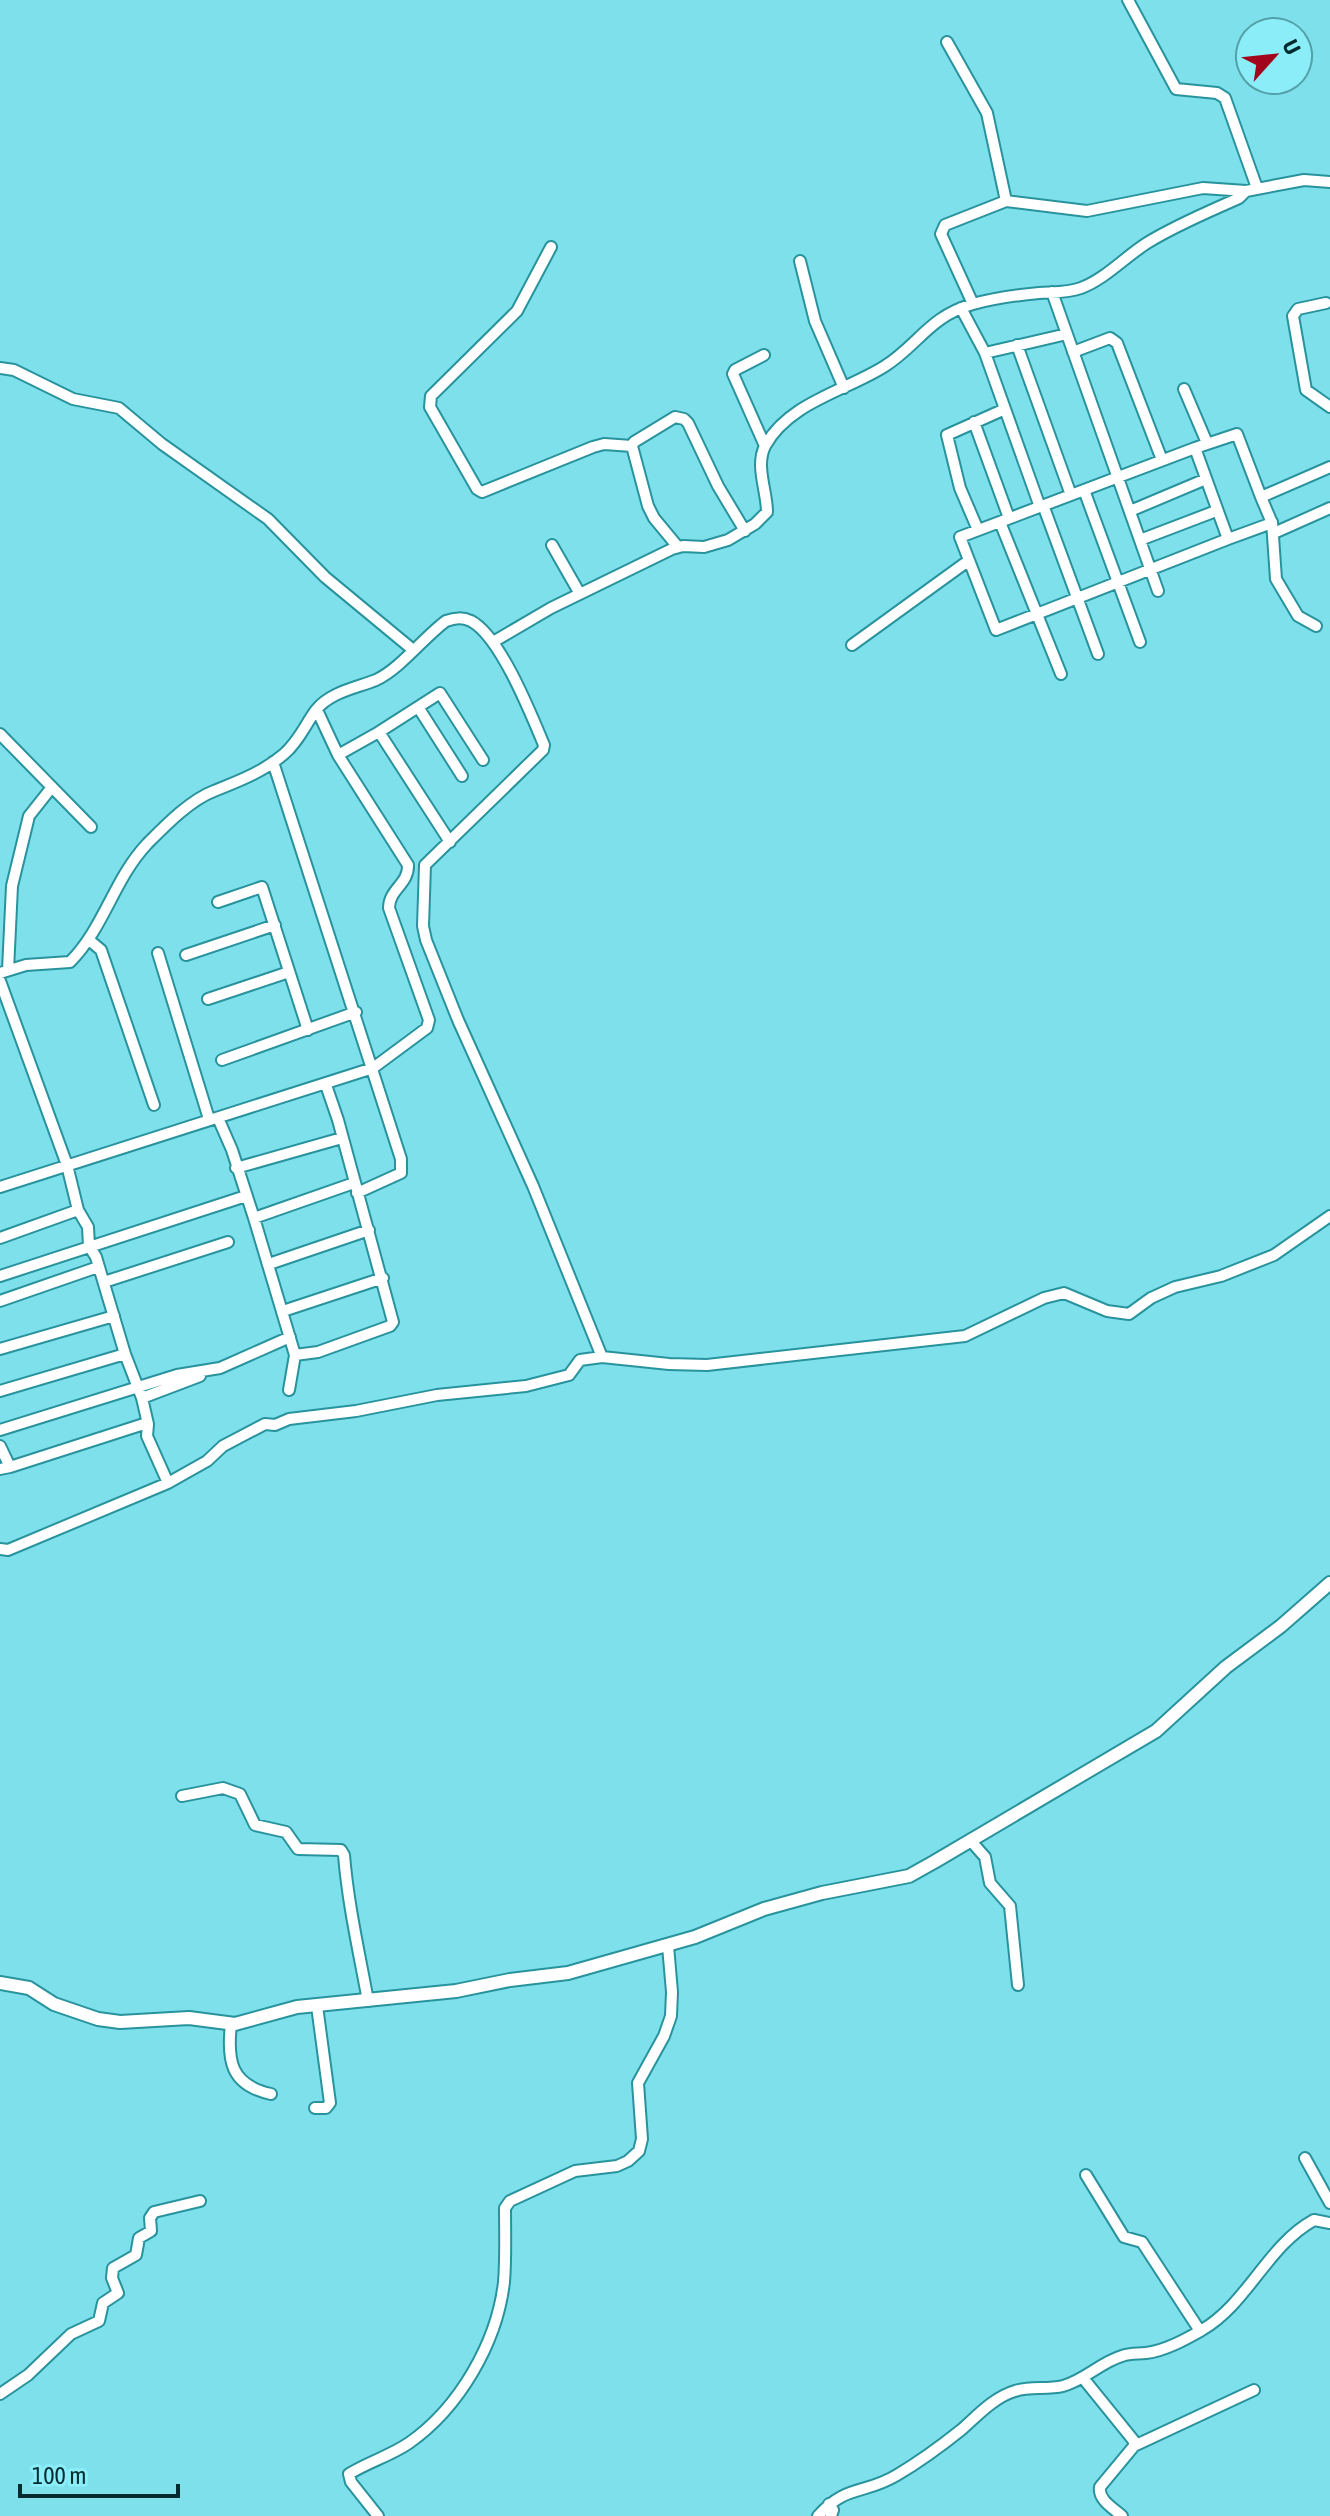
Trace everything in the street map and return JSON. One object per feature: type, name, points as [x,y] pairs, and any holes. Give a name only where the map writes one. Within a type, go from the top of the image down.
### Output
[{"type":"street","points":[[1128,0],[1176,89],[1217,93],[1225,98],[1251,190]]},
{"type":"street","points":[[947,42],[987,113],[1006,201]]},
{"type":"street","points":[[973,304],[941,229],[1006,201],[1087,211],[1203,188],[1251,190],[1304,180],[1330,182]]},
{"type":"street","points":[[493,642],[551,608],[678,547],[717,544],[745,531],[767,512],[761,467],[765,446],[797,412],[888,364],[947,314],[973,304],[1013,295],[1078,289],[1092,283],[1161,234],[1251,190]]},
{"type":"street","points":[[551,247],[517,311],[431,396],[430,407],[477,489],[482,492],[593,447],[604,444],[632,446]]},
{"type":"street","points":[[800,261],[815,321],[844,388]]},
{"type":"street","points":[[1052,292],[1158,591]]},
{"type":"street","points":[[1326,303],[1298,309],[1293,316],[1306,390],[1330,407]]},
{"type":"street","points":[[961,308],[985,353],[1098,654]]},
{"type":"street","points":[[985,353],[1067,334]]},
{"type":"street","points":[[1073,352],[1110,338],[1117,343],[1162,460]]},
{"type":"street","points":[[1017,345],[1071,495]]},
{"type":"street","points":[[764,355],[733,374],[765,446]]},
{"type":"street","points":[[0,368],[14,370],[73,399],[119,408],[162,444],[268,519],[354,603],[412,649]]},
{"type":"street","points":[[1184,389],[1207,443]]},
{"type":"street","points":[[978,530],[960,488],[947,437],[949,432],[1005,409]]},
{"type":"street","points":[[678,547],[648,506],[632,446],[675,417],[684,419],[745,531]]},
{"type":"street","points":[[974,422],[1037,614],[1061,674]]},
{"type":"street","points":[[1316,626],[1298,616],[1276,579],[1273,527],[1237,434],[960,537],[996,630],[1228,539],[1273,527],[1330,508]]},
{"type":"street","points":[[1195,448],[1228,539]]},
{"type":"street","points":[[1261,497],[1330,467]]},
{"type":"street","points":[[1130,511],[1206,479]]},
{"type":"street","points":[[1084,490],[1140,642]]},
{"type":"street","points":[[1140,540],[1216,511]]},
{"type":"street","points":[[552,545],[580,594]]},
{"type":"street","points":[[852,645],[968,561]]},
{"type":"street","points":[[52,787],[30,814],[19,855],[11,888],[13,903],[4,971],[26,965],[70,962],[89,940],[125,874],[145,846],[200,799],[253,775],[273,762],[299,739],[317,710],[339,693],[379,679],[438,627],[455,618],[468,619],[478,626],[493,642],[531,713],[544,745],[543,750],[425,865],[423,926],[458,1020],[533,1186],[602,1357]]},
{"type":"street","points":[[338,755],[440,693],[483,760]]},
{"type":"street","points":[[418,707],[462,776]]},
{"type":"street","points":[[0,1187],[373,1068],[427,1028],[429,1020],[389,908],[390,896],[407,877],[408,865],[338,755],[317,710]]},
{"type":"street","points":[[379,732],[450,842]]},
{"type":"street","points":[[0,734],[91,827]]},
{"type":"street","points":[[254,1218],[356,1188],[399,1174],[402,1170],[356,1012],[273,762]]},
{"type":"street","points":[[218,902],[262,887],[308,1030]]},
{"type":"street","points":[[186,955],[275,925]]},
{"type":"street","points":[[89,940],[101,950],[154,1105]]},
{"type":"street","points":[[158,953],[213,1118],[236,1168],[269,1264],[295,1355],[289,1390]]},
{"type":"street","points":[[208,999],[289,972]]},
{"type":"street","points":[[0,981],[67,1165],[78,1210],[88,1227],[89,1246],[96,1257],[125,1354],[142,1398],[147,1436],[168,1483]]},
{"type":"street","points":[[222,1060],[356,1012]]},
{"type":"street","points":[[295,1355],[318,1352],[390,1326],[393,1322],[326,1085]]},
{"type":"street","points":[[236,1168],[342,1138]]},
{"type":"street","points":[[0,1276],[246,1196]]},
{"type":"street","points":[[0,1238],[78,1210]]},
{"type":"street","points":[[0,1549],[8,1550],[168,1483],[207,1461],[223,1446],[265,1424],[275,1425],[289,1419],[356,1411],[437,1395],[526,1386],[569,1375],[580,1360],[602,1357],[707,1365],[965,1336],[1044,1298],[1064,1293],[1107,1311],[1129,1314],[1151,1298],[1175,1287],[1221,1276],[1274,1255],[1330,1216]]},
{"type":"street","points":[[269,1264],[369,1230]]},
{"type":"street","points":[[104,1282],[228,1242]]},
{"type":"street","points":[[0,1301],[98,1267]]},
{"type":"street","points":[[283,1311],[383,1278]]},
{"type":"street","points":[[0,1349],[114,1316]]},
{"type":"street","points":[[142,1398],[290,1337]]},
{"type":"street","points":[[0,1391],[125,1354]]},
{"type":"street","points":[[0,1430],[137,1386],[220,1368]]},
{"type":"street","points":[[0,1446],[5,1468],[147,1423]]},
{"type":"street","points":[[0,1983],[29,1988],[54,2004],[98,2019],[120,2022],[189,2018],[231,2024],[277,2011],[456,1991],[568,1973],[668,1946],[764,1909],[822,1893],[909,1876],[1156,1731],[1226,1667],[1281,1626],[1330,1583]]},
{"type":"street","points":[[182,1796],[223,1788],[238,1793],[255,1825],[286,1832],[298,1849],[339,1849],[343,1852],[348,1905],[368,2001]]},
{"type":"street","points":[[970,1840],[985,1857],[990,1883],[1011,1909],[1018,1985]]},
{"type":"street","points":[[378,2516],[351,2482],[349,2474],[388,2457],[412,2441],[461,2389],[476,2367],[492,2328],[504,2285],[505,2208],[510,2201],[575,2171],[617,2166],[639,2151],[642,2139],[638,2083],[664,2036],[671,2016],[668,1946]]},
{"type":"street","points":[[315,2108],[326,2108],[330,2103],[317,2006]]},
{"type":"street","points":[[231,2024],[229,2045],[235,2073],[252,2087],[271,2094]]},
{"type":"street","points":[[1305,2158],[1330,2203]]},
{"type":"street","points":[[1086,2175],[1124,2237],[1142,2242],[1200,2331]]},
{"type":"street","points":[[0,2394],[28,2375],[71,2334],[99,2321],[103,2303],[118,2293],[112,2278],[113,2268],[136,2255],[139,2238],[151,2231],[149,2221],[154,2212],[200,2201]]},
{"type":"street","points":[[818,2516],[847,2492],[868,2488],[895,2476],[947,2441],[1000,2397],[1016,2391],[1058,2387],[1083,2378],[1125,2354],[1161,2350],[1200,2331],[1220,2318],[1271,2256],[1304,2226],[1314,2220],[1329,2220]]},
{"type":"street","points":[[1083,2378],[1126,2429],[1134,2446]]},
{"type":"street","points":[[1122,2516],[1102,2498],[1100,2487],[1134,2446],[1254,2390]]},
{"type":"street","points":[[829,2504],[833,2510],[831,2516]]}]
